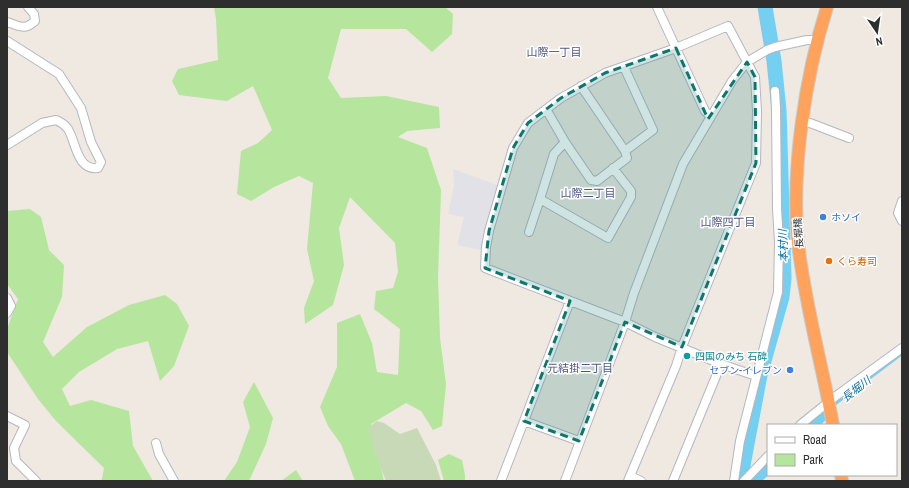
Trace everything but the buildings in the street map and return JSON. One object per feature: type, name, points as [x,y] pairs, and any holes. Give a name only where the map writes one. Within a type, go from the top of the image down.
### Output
[{"type":"highway","name":"長堀橋","points":[[827,7],[817,40],[802,122],[796,213],[786,245],[803,280],[833,424]]},
{"type":"street","points":[[7,22],[28,27],[35,21],[34,14],[28,7]]},
{"type":"street","points":[[657,7],[705,111],[710,116]]},
{"type":"street","points":[[641,481],[629,478],[682,347],[756,163],[757,111],[755,77],[728,26],[676,48],[606,73],[561,98],[528,123],[513,148],[489,231],[486,247],[485,268],[625,322],[655,337],[682,347],[721,364],[756,376]]},
{"type":"street","points":[[565,481],[625,322],[682,164],[732,81],[747,62],[772,48],[807,40],[817,40]]},
{"type":"street","points":[[7,41],[59,74],[81,108],[91,142],[101,162],[98,168],[92,169],[87,166],[80,159],[69,131],[63,124],[56,120],[42,123],[7,145]]},
{"type":"street","points":[[624,67],[653,130],[625,151]]},
{"type":"street","points":[[546,109],[565,142],[591,180],[597,181],[627,158],[625,151],[581,86]]},
{"type":"street","points":[[734,481],[740,441],[778,292],[786,245],[777,209],[776,108],[774,91]]},
{"type":"street","points":[[802,122],[810,123],[849,138]]},
{"type":"street","points":[[529,232],[554,154],[565,142]]},
{"type":"street","points":[[540,199],[608,238],[631,197],[631,191],[613,168]]},
{"type":"street","points":[[902,201],[898,213],[902,221]]},
{"type":"street","points":[[7,298],[11,306],[7,313]]},
{"type":"street","points":[[501,481],[570,301]]},
{"type":"street","points":[[802,424],[829,406],[902,348]]},
{"type":"street","points":[[673,481],[721,364]]},
{"type":"street","points":[[7,416],[25,425],[14,448],[16,461],[36,481]]},
{"type":"street","points":[[524,421],[579,441]]},
{"type":"street","points":[[156,443],[159,454],[174,481]]},
{"type":"street","points":[[745,480],[767,457]]},
{"type":"highlighted area","points":[[676,48],[708,119],[747,62],[755,77],[756,163],[682,347],[625,322],[579,441],[524,421],[570,301],[485,268],[489,231],[513,148],[528,123],[561,98],[605,73]]},
{"type":"shaded area","points":[[453,169],[497,185],[481,250],[457,245],[464,217],[448,214],[454,186]]},
{"type":"green space","points":[[214,7],[445,7],[453,14],[452,34],[432,52],[406,29],[341,29],[328,78],[341,98],[386,96],[439,107],[440,128],[407,131],[398,137],[427,148],[441,190],[438,278],[440,338],[446,384],[442,426],[433,430],[421,411],[406,403],[371,424],[384,481],[355,481],[341,444],[328,426],[320,407],[337,367],[337,323],[360,314],[372,343],[377,372],[398,375],[400,329],[374,309],[376,291],[393,288],[398,272],[395,243],[350,197],[339,228],[344,265],[333,305],[305,324],[304,308],[314,281],[307,249],[313,183],[299,176],[274,187],[251,201],[237,194],[241,151],[258,143],[272,130],[253,86],[227,101],[179,95],[172,81],[178,69],[218,60]]},
{"type":"green space","points":[[30,209],[41,217],[49,250],[64,265],[62,297],[43,342],[53,357],[87,327],[129,305],[165,295],[177,304],[189,326],[174,366],[160,381],[148,341],[117,349],[79,372],[62,389],[70,406],[91,400],[129,411],[133,446],[153,481],[100,481],[102,479],[104,468],[56,421],[38,399],[7,352],[7,329],[18,299],[7,284],[7,211]]},
{"type":"green space","points":[[254,382],[273,418],[266,444],[249,481],[224,481],[237,462],[250,427],[243,402]]},
{"type":"green space","points":[[377,421],[384,423],[400,434],[417,428],[436,465],[441,481],[386,481],[374,451],[369,427]]},
{"type":"green space","points":[[449,454],[462,460],[465,481],[444,481],[438,460]]},
{"type":"green space","points":[[296,470],[303,481],[281,481]]},
{"type":"waterway","name":"本村川","points":[[740,481],[760,375],[782,297],[784,278],[779,110],[774,61],[765,7]]},
{"type":"waterway","name":"長堀川","points":[[834,405],[902,354]]},
{"type":"waterway","name":"長堀川","points":[[820,415],[826,411]]},
{"type":"waterway","name":"長堀川","points":[[811,424],[820,415]]},
{"type":"waterway","name":"長堀川","points":[[751,481],[767,466]]},
{"type":"place","name":"ホソイ","points":[[823,217]]},
{"type":"place","name":"くら寿司","points":[[829,261]]},
{"type":"place","name":"四国のみち 石碑","points":[[687,356]]},
{"type":"place","name":"セブン-イレブン","points":[[790,370]]},
{"type":"district","name":"山際一丁目","points":[[554,52]]},
{"type":"district","name":"山際二丁目","points":[[588,193]]},
{"type":"district","name":"山際四丁目","points":[[728,222]]},
{"type":"district","name":"元結掛二丁目","points":[[580,368]]}]
